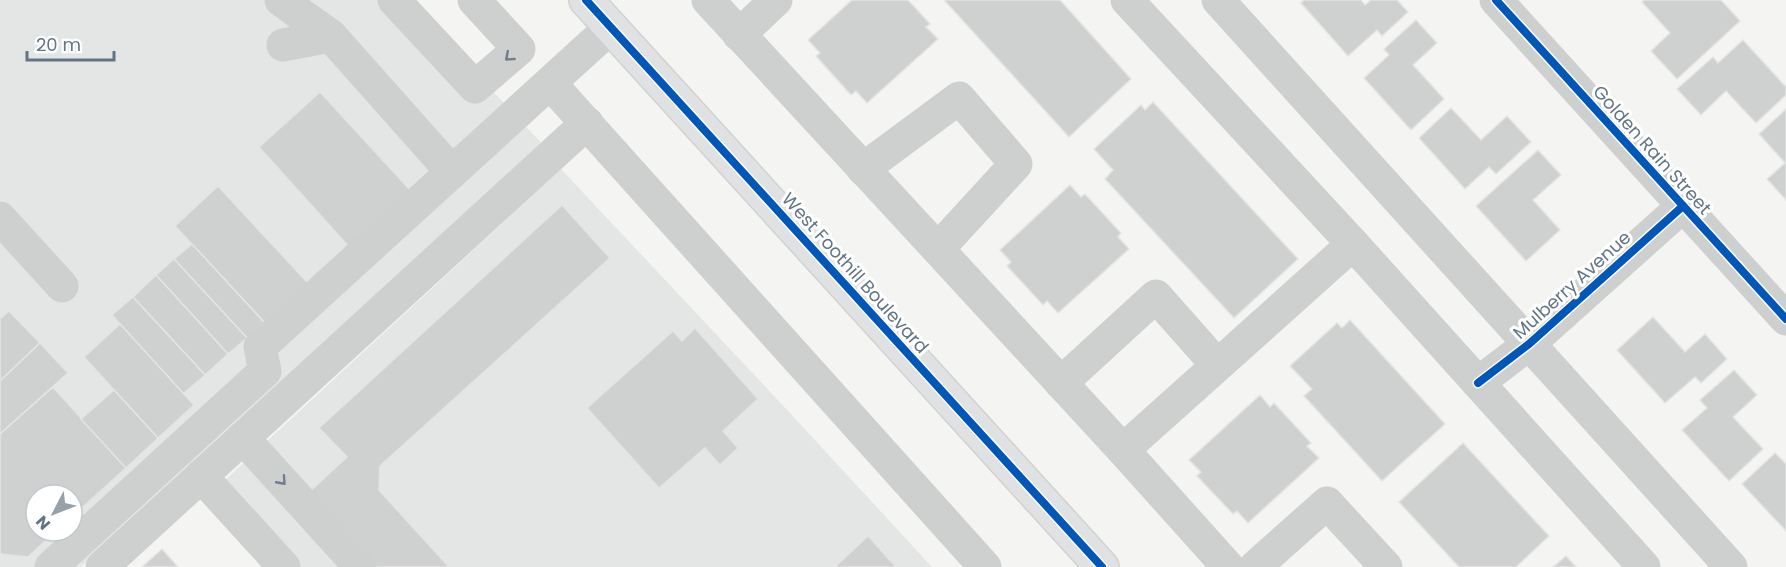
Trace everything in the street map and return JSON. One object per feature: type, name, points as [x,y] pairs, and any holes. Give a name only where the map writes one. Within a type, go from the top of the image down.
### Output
[{"type":"main road","name":"West Foothill Boulevard","points":[[586,0],[1102,567]]},
{"type":"street","points":[[281,0],[331,36],[452,172]]},
{"type":"street","points":[[394,0],[475,87],[519,49],[474,0]]},
{"type":"street","points":[[708,0],[1228,567]]},
{"type":"street","points":[[739,35],[776,0]]},
{"type":"street","points":[[1127,0],[1353,244],[1644,567]]},
{"type":"street","points":[[1218,0],[1731,567]]},
{"type":"street","name":"Golden Rain Street","points":[[1496,0],[1786,319]]},
{"type":"street","points":[[51,567],[265,371],[260,347],[611,27]]},
{"type":"street","points":[[283,45],[331,36]]},
{"type":"street","points":[[550,83],[986,567]]},
{"type":"street","points":[[863,169],[959,98],[1016,164],[938,249]]},
{"type":"street","points":[[102,567],[587,123]]},
{"type":"street","name":"Mulberry Avenue","points":[[1478,383],[1529,344],[1683,206]]},
{"type":"street","points":[[0,218],[63,286]]},
{"type":"street","points":[[1123,450],[1353,244]]},
{"type":"street","points":[[1061,383],[1156,296],[1218,365]]},
{"type":"street","points":[[243,438],[360,567]]},
{"type":"street","points":[[201,476],[284,567]]},
{"type":"street","points":[[1255,567],[1327,503],[1382,566]]},
{"type":"shaded area","points":[[0,0],[408,0],[545,147],[81,567],[0,567]]},
{"type":"shaded area","points":[[561,169],[932,567],[300,567],[223,482]]},
{"type":"building","points":[[852,0],[908,0],[930,24],[926,27],[938,39],[867,103],[856,91],[851,95],[816,56],[820,53],[808,40]]},
{"type":"building","points":[[944,0],[1060,0],[1131,79],[1069,137]]},
{"type":"building","points":[[1304,0],[1361,0],[1365,5],[1371,0],[1397,0],[1408,12],[1382,36],[1377,30],[1348,56],[1301,3]]},
{"type":"building","points":[[1644,0],[1721,0],[1740,21],[1677,79],[1651,51],[1670,33],[1642,2]]},
{"type":"building","points":[[1416,20],[1437,43],[1413,65],[1444,99],[1411,130],[1364,78],[1389,55],[1384,49]]},
{"type":"building","points":[[1743,40],[1786,87],[1786,95],[1756,123],[1726,91],[1701,115],[1677,89],[1713,57],[1718,63]]},
{"type":"building","points":[[320,92],[412,192],[350,248],[259,147]]},
{"type":"building","points":[[1153,102],[1298,259],[1234,318],[1105,179],[1113,170],[1094,149],[1141,105],[1145,110]]},
{"type":"building","points":[[1451,108],[1481,140],[1507,116],[1531,142],[1496,174],[1489,167],[1465,189],[1419,138]]},
{"type":"building","points":[[1786,109],[1786,200],[1767,179],[1785,163],[1759,134]]},
{"type":"building","points":[[1538,150],[1561,175],[1533,200],[1560,230],[1526,261],[1476,206]]},
{"type":"building","points":[[1070,185],[1081,197],[1085,194],[1121,233],[1118,237],[1129,249],[1058,313],[1047,301],[1043,305],[1007,266],[1011,262],[1000,250]]},
{"type":"building","points":[[218,186],[308,283],[264,322],[175,226]]},
{"type":"building","points":[[562,205],[610,258],[380,466],[379,490],[449,567],[377,567],[309,492],[347,457],[319,428]]},
{"type":"building","points":[[192,244],[264,322],[247,338],[174,259]]},
{"type":"building","points":[[174,259],[247,338],[228,354],[156,275]]},
{"type":"building","points":[[156,275],[228,354],[205,375],[133,297]]},
{"type":"building","points":[[133,297],[205,375],[183,394],[112,315]]},
{"type":"building","points":[[9,311],[40,343],[0,381],[0,319]]},
{"type":"building","points":[[1653,317],[1685,352],[1705,334],[1727,359],[1701,383],[1695,377],[1665,403],[1617,350]]},
{"type":"building","points":[[1350,320],[1445,424],[1382,481],[1304,396],[1312,389],[1290,366],[1337,323],[1342,328]]},
{"type":"building","points":[[120,324],[194,405],[158,438],[84,357]]},
{"type":"building","points":[[695,328],[758,399],[723,431],[738,448],[720,465],[705,448],[659,488],[587,408],[673,331],[682,341]]},
{"type":"building","points":[[40,343],[68,373],[0,434],[0,381]]},
{"type":"building","points":[[1734,370],[1757,395],[1733,417],[1763,449],[1729,481],[1682,430],[1707,408],[1700,400]]},
{"type":"building","points":[[53,387],[126,468],[84,506],[84,483],[24,483],[24,543],[43,543],[28,557],[0,554],[0,434]]},
{"type":"building","points":[[114,390],[158,438],[126,468],[81,419]]},
{"type":"building","points":[[1260,395],[1270,407],[1274,403],[1311,443],[1307,446],[1319,458],[1248,523],[1237,511],[1233,514],[1197,476],[1201,472],[1189,460]]},
{"type":"building","points":[[1463,443],[1549,536],[1516,567],[1459,567],[1399,502]]},
{"type":"building","points":[[1775,453],[1786,464],[1786,531],[1742,484]]},
{"type":"building","points":[[868,536],[896,567],[835,567]]},
{"type":"building","points":[[162,549],[178,567],[142,567]]},
{"type":"building","points":[[1566,556],[1576,567],[1553,567]]},
{"type":"cycle path","points":[[586,0],[1102,567]]},
{"type":"cycle path","points":[[1496,0],[1786,319]]},
{"type":"cycle path","points":[[1478,383],[1529,344],[1683,206]]}]
